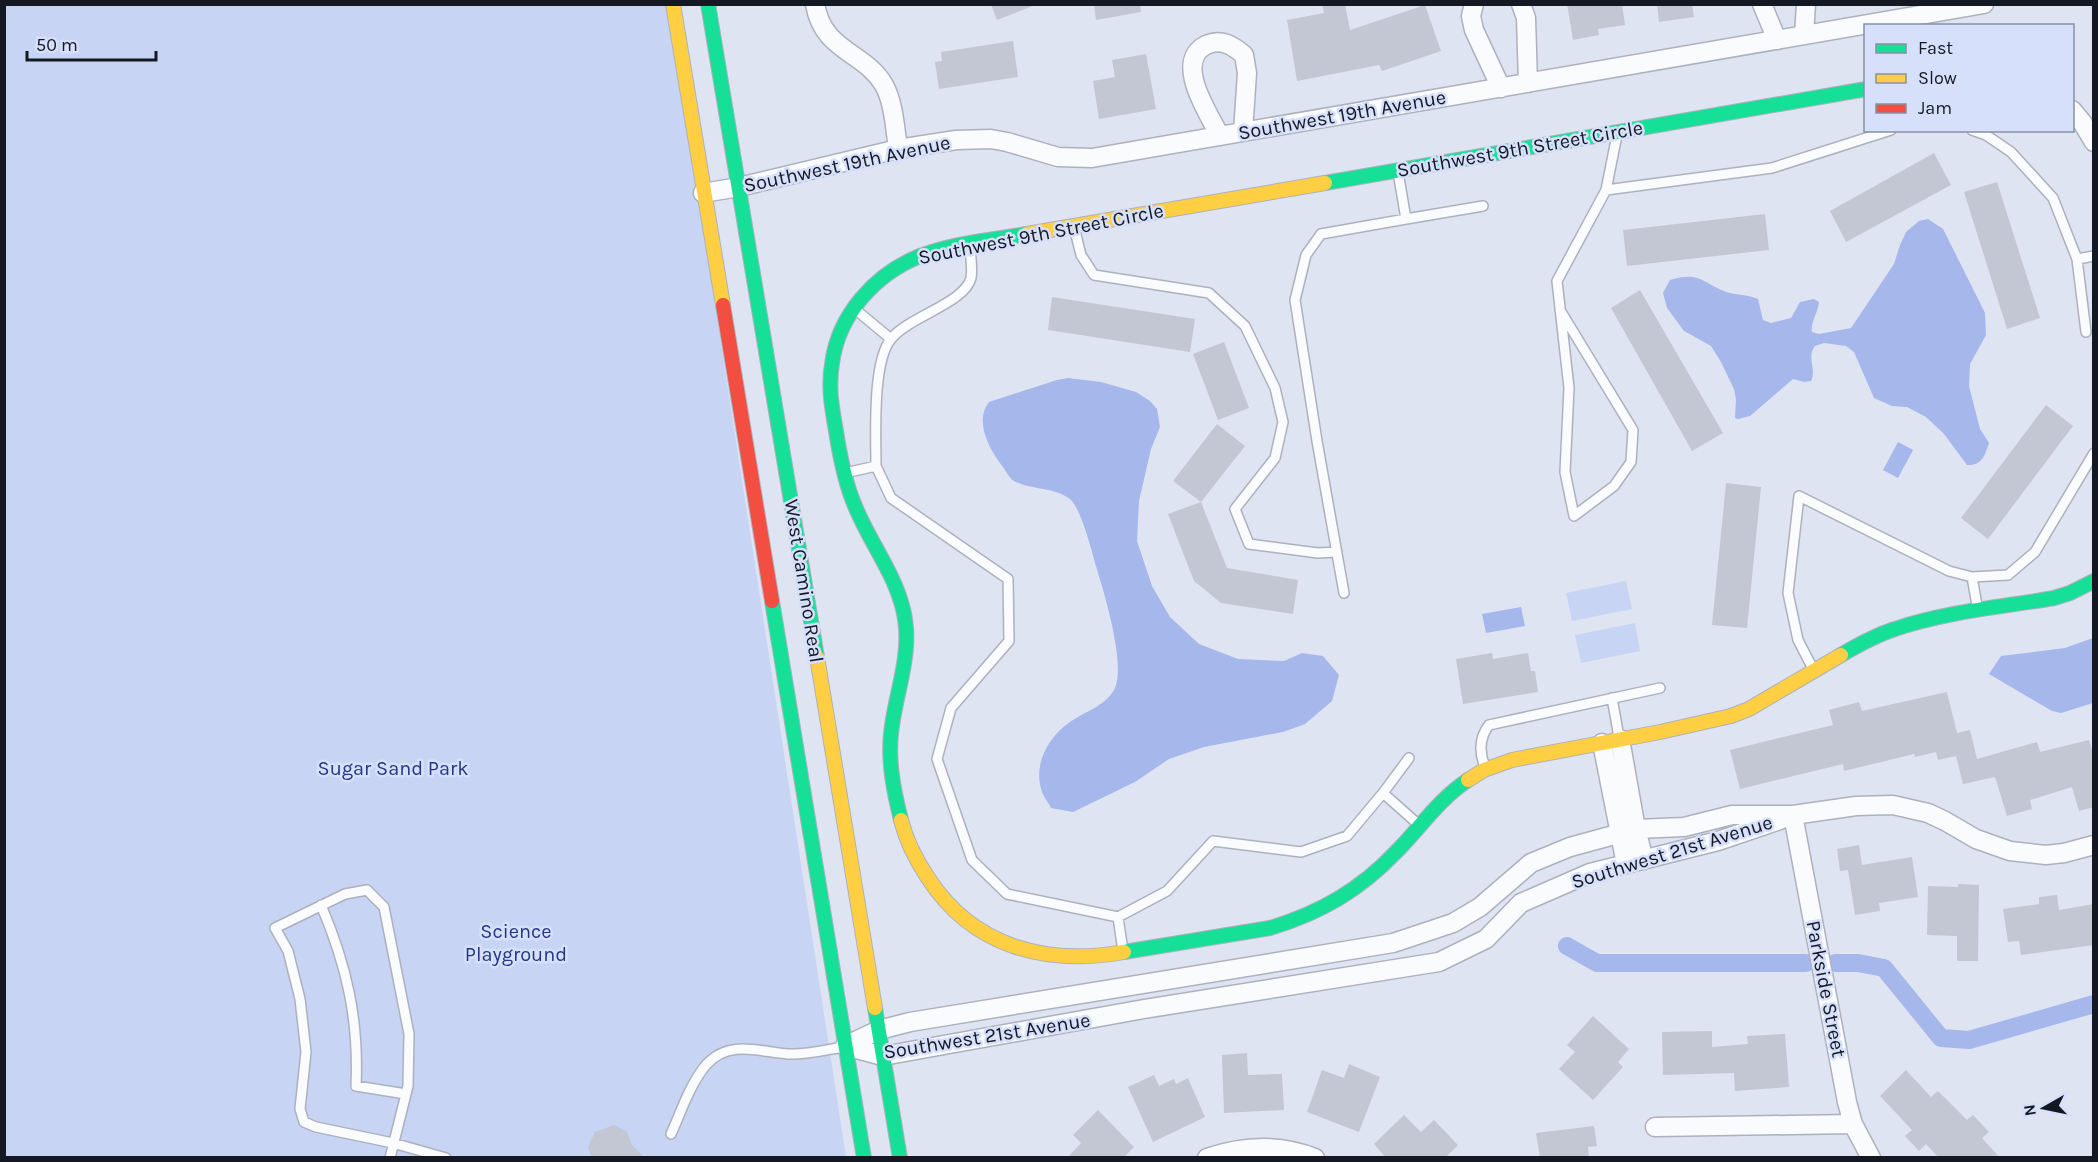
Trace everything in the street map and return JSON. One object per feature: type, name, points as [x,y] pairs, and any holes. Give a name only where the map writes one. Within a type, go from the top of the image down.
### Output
[{"type":"street","name":"West Camino Real","points":[[673,4],[864,1158]]},
{"type":"street","name":"West Camino Real","points":[[708,4],[900,1158]]},
{"type":"street","points":[[815,4],[824,30],[836,44],[873,70],[884,86],[890,104],[898,149]]},
{"type":"street","points":[[1474,4],[1471,16],[1474,30],[1501,88]]},
{"type":"street","points":[[1521,4],[1526,18],[1528,83]]},
{"type":"street","points":[[1762,4],[1777,40]]},
{"type":"street","points":[[1804,35],[1806,4]]},
{"type":"street","name":"Southwest 19th Avenue","points":[[1868,24],[1984,4]]},
{"type":"street","name":"Southwest 19th Avenue","points":[[703,193],[739,187],[898,149],[956,140],[982,138],[1007,142],[1058,157],[1092,158],[1864,25]]},
{"type":"street","points":[[1220,136],[1195,86],[1192,71],[1193,61],[1201,48],[1214,42],[1231,44],[1244,55],[1247,73],[1243,132]]},
{"type":"street","name":"Southwest 9th Street Circle","points":[[1864,89],[942,249],[908,260],[879,279],[866,291],[853,309],[838,337],[831,372],[832,407],[844,473],[855,506],[897,586],[906,623],[907,661],[892,718],[890,754],[903,832],[918,866],[948,906],[973,927],[1003,943],[1035,953],[1068,958],[1123,952],[1270,928],[1307,916],[1341,899],[1373,877],[1456,788],[1486,769],[1520,758],[1731,716],[1749,709],[1864,642],[1894,629],[1925,620],[2054,598],[2094,581]]},
{"type":"street","points":[[2074,112],[2094,142]]},
{"type":"street","points":[[1620,739],[1628,831]]},
{"type":"street","points":[[1602,743],[1635,862]]},
{"type":"street","name":"Southwest 21st Avenue","points":[[845,1046],[879,1030],[910,1022],[1392,943],[1453,923],[1480,907],[1531,864],[1570,847],[1628,831],[1684,827],[1732,814],[1793,815],[1856,806],[1893,805],[1928,813],[1976,839],[2010,851],[2046,855],[2094,845]]},
{"type":"street","name":"Southwest 21st Avenue","points":[[845,1046],[884,1056],[1144,1009],[1439,962],[1486,939],[1521,903],[1590,873],[1719,841],[1793,815]]},
{"type":"street","name":"Parkside Street","points":[[1793,815],[1847,1102],[1853,1124],[1871,1158]]},
{"type":"street","points":[[1654,1127],[1853,1124]]},
{"type":"street","points":[[1207,1158],[1237,1150],[1256,1148],[1294,1151],[1315,1158]]},
{"type":"lane","points":[[1560,310],[1633,430],[1631,462],[1626,470],[1614,486],[1574,516],[1565,472],[1569,388],[1560,310],[1557,281],[1606,190],[1618,132]]},
{"type":"lane","points":[[1606,190],[1773,168],[1885,132]]},
{"type":"lane","points":[[1978,132],[2012,152],[2053,198],[2077,259],[2086,332]]},
{"type":"lane","points":[[1398,170],[1406,219]]},
{"type":"lane","points":[[1344,593],[1295,300],[1306,255],[1321,234],[1483,206]]},
{"type":"lane","points":[[1074,226],[1080,255],[1094,275],[1209,293],[1245,326],[1275,388],[1283,422],[1275,458],[1235,509],[1249,544],[1318,553],[1336,552]]},
{"type":"lane","points":[[970,244],[971,278],[960,294],[907,325],[891,339],[884,353],[875,405],[876,466],[891,498],[1008,579],[1009,641],[951,708],[937,759],[972,860],[1007,894],[1118,917],[1167,891],[1213,842],[1301,852],[1347,836],[1409,758]]},
{"type":"lane","points":[[2077,259],[2094,256]]},
{"type":"lane","points":[[853,309],[891,339]]},
{"type":"lane","points":[[1815,671],[1798,640],[1788,593],[1799,496],[1949,572],[1972,577],[2008,575],[2035,552],[2094,453]]},
{"type":"lane","points":[[844,473],[876,466]]},
{"type":"lane","points":[[1972,577],[1978,611]]},
{"type":"lane","points":[[1486,769],[1480,754],[1481,741],[1489,725],[1660,688]]},
{"type":"lane","points":[[1612,698],[1620,739]]},
{"type":"lane","points":[[1383,793],[1420,826]]},
{"type":"lane","points":[[390,1158],[393,1143],[406,1094],[409,1034],[384,907],[367,890],[345,894],[275,928],[288,951],[300,999],[306,1052],[300,1109],[304,1122],[316,1127],[393,1143],[446,1158]]},
{"type":"lane","points":[[321,905],[338,946],[353,1005],[358,1058],[356,1086],[406,1094]]},
{"type":"lane","points":[[1118,917],[1123,952]]},
{"type":"lane","points":[[671,1134],[706,1065],[722,1052],[746,1047],[788,1054],[808,1054],[845,1046]]},
{"type":"green space","name":"Sugar Sand Park","points":[[5,5],[669,5],[846,1157],[5,1158]]},
{"type":"green space","points":[[1626,581],[1632,609],[1572,621],[1566,593]]},
{"type":"green space","points":[[1635,623],[1640,651],[1581,663],[1575,635]]},
{"type":"shaded area","points":[[1928,219],[1943,229],[1985,313],[1986,335],[1970,364],[1969,386],[1980,429],[1989,443],[1979,462],[1967,465],[1944,434],[1926,417],[1907,407],[1892,406],[1874,398],[1854,352],[1846,346],[1824,343],[1815,346],[1811,354],[1813,377],[1811,381],[1793,379],[1750,416],[1735,418],[1734,389],[1721,362],[1711,346],[1684,331],[1667,308],[1663,293],[1670,280],[1681,277],[1696,278],[1721,290],[1758,299],[1763,320],[1771,323],[1791,318],[1800,302],[1814,299],[1819,302],[1812,332],[1819,334],[1851,328],[1894,264],[1906,232],[1919,221]]},
{"type":"shaded area","points":[[1068,378],[1101,382],[1136,392],[1150,401],[1157,409],[1160,427],[1151,449],[1139,501],[1137,541],[1152,586],[1170,617],[1199,644],[1238,659],[1284,661],[1302,653],[1323,656],[1339,675],[1332,701],[1305,724],[1283,732],[1204,747],[1169,759],[1135,782],[1073,812],[1051,808],[1043,794],[1040,782],[1041,762],[1049,744],[1062,728],[1100,705],[1114,690],[1118,664],[1113,629],[1089,541],[1074,504],[1057,492],[1012,480],[988,444],[983,426],[985,410],[989,402]]},
{"type":"shaded area","points":[[1898,442],[1913,450],[1898,478],[1883,470]]},
{"type":"shaded area","points":[[1521,607],[1525,626],[1486,633],[1482,614]]},
{"type":"shaded area","points":[[2093,638],[2093,703],[2061,713],[2052,711],[1989,674],[2001,656],[2065,648]]},
{"type":"building","points":[[991,4],[1034,4],[1035,5],[997,20]]},
{"type":"building","points":[[1094,4],[1140,4],[1141,12],[1096,20]]},
{"type":"building","points":[[1322,4],[1345,4],[1350,30],[1425,5],[1441,51],[1382,71],[1379,65],[1297,81],[1287,20],[1324,13]]},
{"type":"building","points":[[1567,4],[1622,4],[1625,25],[1598,29],[1599,35],[1573,40]]},
{"type":"building","points":[[1657,4],[1692,4],[1694,17],[1659,22]]},
{"type":"building","points":[[1013,41],[1018,77],[939,89],[935,62],[942,61],[941,52]]},
{"type":"building","points":[[1146,54],[1156,109],[1099,119],[1093,81],[1115,77],[1112,60]]},
{"type":"building","points":[[1934,153],[1951,185],[1846,242],[1830,211]]},
{"type":"building","points":[[1997,182],[2040,318],[2007,329],[1964,192]]},
{"type":"building","points":[[1765,214],[1769,250],[1627,266],[1623,230]]},
{"type":"building","points":[[1640,290],[1723,433],[1692,451],[1611,308]]},
{"type":"building","points":[[1052,297],[1195,319],[1190,352],[1048,330]]},
{"type":"building","points":[[1224,342],[1249,408],[1218,420],[1193,354]]},
{"type":"building","points":[[2046,405],[2073,426],[1988,539],[1961,518]]},
{"type":"building","points":[[1217,424],[1245,446],[1201,502],[1173,481]]},
{"type":"building","points":[[1726,483],[1761,487],[1747,628],[1712,625]]},
{"type":"building","points":[[1201,502],[1227,568],[1298,580],[1293,614],[1221,603],[1194,581],[1168,514]]},
{"type":"building","points":[[1492,653],[1493,659],[1528,653],[1531,671],[1535,671],[1538,692],[1463,704],[1456,659]]},
{"type":"building","points":[[1947,692],[1957,733],[1970,730],[1977,759],[2037,742],[2040,752],[2089,740],[2094,757],[2094,807],[2079,811],[2072,787],[2030,800],[2032,809],[2007,816],[1995,777],[1963,784],[1956,756],[1938,760],[1936,752],[1915,757],[1914,754],[1844,771],[1843,764],[1740,789],[1730,750],[1833,725],[1829,710],[1859,702],[1862,711]]},
{"type":"building","points":[[1859,845],[1862,865],[1912,857],[1918,897],[1879,903],[1880,911],[1855,915],[1848,870],[1840,871],[1837,849]]},
{"type":"building","points":[[1958,884],[1979,885],[1978,961],[1957,961],[1957,936],[1927,935],[1928,886],[1958,887]]},
{"type":"building","points":[[2057,895],[2059,910],[2094,904],[2094,945],[2021,955],[2019,941],[2008,942],[2003,909],[2039,904],[2039,897]]},
{"type":"building","points":[[1593,1016],[1629,1049],[1618,1062],[1623,1067],[1593,1100],[1559,1069],[1575,1052],[1567,1045]]},
{"type":"building","points":[[1712,1031],[1712,1047],[1748,1044],[1747,1036],[1785,1034],[1789,1087],[1735,1091],[1734,1073],[1663,1075],[1662,1032]]},
{"type":"building","points":[[1247,1053],[1248,1075],[1282,1074],[1284,1110],[1224,1113],[1222,1055]]},
{"type":"building","points":[[1349,1064],[1380,1077],[1359,1132],[1307,1112],[1322,1070],[1344,1078]]},
{"type":"building","points":[[1906,1070],[1931,1097],[1938,1091],[1967,1120],[1973,1115],[1989,1132],[1982,1138],[2000,1158],[1939,1158],[1926,1144],[1919,1151],[1905,1136],[1912,1130],[1880,1096]]},
{"type":"building","points":[[1154,1075],[1159,1086],[1174,1079],[1176,1084],[1188,1078],[1205,1117],[1153,1142],[1128,1087]]},
{"type":"building","points":[[1098,1110],[1134,1147],[1123,1158],[1067,1158],[1081,1143],[1073,1135]]},
{"type":"building","points":[[1404,1115],[1421,1132],[1434,1120],[1458,1145],[1445,1158],[1386,1158],[1374,1144]]},
{"type":"building","points":[[614,1125],[627,1132],[632,1145],[645,1158],[592,1158],[588,1147],[595,1132]]},
{"type":"building","points":[[1594,1126],[1597,1146],[1588,1147],[1589,1158],[1540,1158],[1536,1133]]},
{"type":"waterway","points":[[1567,946],[1597,963],[1806,963]]},
{"type":"waterway","points":[[1835,963],[1858,963],[1884,968],[1941,1038],[1969,1040],[2094,1004]]},
{"type":"traffic: fast","points":[[708,4],[817,657]]},
{"type":"traffic: fast","points":[[1325,183],[1864,89]]},
{"type":"traffic: fast","points":[[901,820],[892,777],[890,745],[903,672],[906,625],[894,582],[861,519],[851,497],[843,470],[830,390],[836,346],[842,329],[861,298],[874,285],[904,264],[946,248],[1027,234]]},
{"type":"traffic: fast","points":[[1841,655],[1881,634],[1914,623],[1953,614],[2054,598],[2094,581]]},
{"type":"traffic: fast","points":[[772,601],[864,1158]]},
{"type":"traffic: fast","points":[[1124,952],[1270,928],[1306,915],[1338,899],[1368,878],[1405,843],[1439,805],[1468,780]]},
{"type":"traffic: fast","points":[[875,1008],[900,1158]]},
{"type":"traffic: slow","points":[[673,4],[723,305]]},
{"type":"traffic: slow","points":[[1027,234],[1325,183]]},
{"type":"traffic: slow","points":[[1468,780],[1484,770],[1512,760],[1731,716],[1749,709],[1841,655]]},
{"type":"traffic: slow","points":[[817,657],[875,1008]]},
{"type":"traffic: slow","points":[[901,820],[919,864],[946,902],[967,921],[989,935],[1014,946],[1040,953],[1095,956],[1124,952]]},
{"type":"traffic: jam","points":[[723,305],[772,601]]},
{"type":"park label","name":"Science Playground","points":[[516,942]]}]
